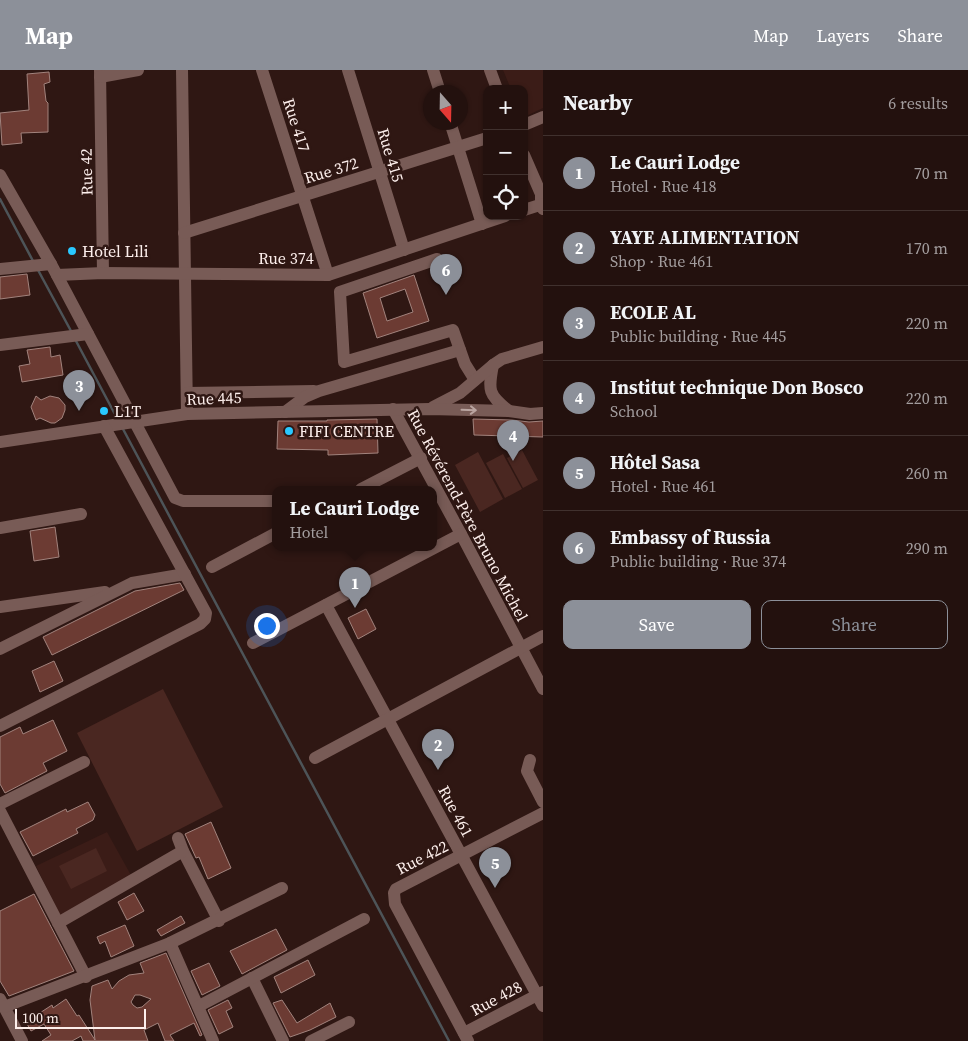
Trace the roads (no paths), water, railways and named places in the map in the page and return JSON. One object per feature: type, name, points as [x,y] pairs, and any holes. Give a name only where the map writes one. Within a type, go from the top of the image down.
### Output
[{"type":"street","points":[[100,73],[138,70]]},
{"type":"street","points":[[182,70],[187,414]]},
{"type":"street","name":"Rue 417","points":[[262,70],[328,275]]},
{"type":"street","name":"Rue 415","points":[[348,70],[404,250]]},
{"type":"street","points":[[433,70],[438,85]]},
{"type":"street","points":[[490,70],[496,85]]},
{"type":"street","name":"Rue 42","points":[[100,73],[103,273]]},
{"type":"street","points":[[528,123],[543,117]]},
{"type":"street","points":[[453,130],[482,224]]},
{"type":"street","name":"Rue 372","points":[[184,233],[483,139]]},
{"type":"street","points":[[528,165],[542,201],[528,208]]},
{"type":"street","points":[[0,175],[54,269],[88,334],[130,422],[175,498],[183,501],[272,501]]},
{"type":"street","name":"Rue 374","points":[[0,269],[54,269],[103,273],[328,275],[494,220]]},
{"type":"street","points":[[437,259],[340,292],[344,362],[453,330],[465,364],[475,380]]},
{"type":"street","points":[[0,345],[88,334]]},
{"type":"street","points":[[430,409],[460,393],[502,359],[543,347]]},
{"type":"street","points":[[285,412],[305,397],[319,391],[460,350]]},
{"type":"street","points":[[493,365],[490,389],[495,401],[509,411]]},
{"type":"street","points":[[187,393],[319,391]]},
{"type":"street","name":"Rue 445","points":[[0,442],[187,414],[430,409],[543,413]]},
{"type":"street","name":"Rue Révérend-Père Bruno Michel","points":[[394,410],[436,486]]},
{"type":"street","points":[[0,726],[200,624],[205,619],[206,613],[107,426]]},
{"type":"street","points":[[367,486],[421,458]]},
{"type":"street","name":"Rue Révérend-Père Bruno Michel","points":[[437,488],[543,689]]},
{"type":"street","points":[[0,528],[81,514]]},
{"type":"street","points":[[437,547],[462,534]]},
{"type":"street","points":[[212,567],[272,536]]},
{"type":"street","points":[[253,643],[429,551]]},
{"type":"street","points":[[0,649],[132,583],[185,574]]},
{"type":"street","points":[[0,608],[117,590]]},
{"type":"street","name":"Rue 461","points":[[326,605],[461,855],[541,998]]},
{"type":"street","points":[[315,758],[543,636]]},
{"type":"street","points":[[530,760],[527,771],[543,802]]},
{"type":"street","points":[[0,804],[84,762]]},
{"type":"street","points":[[0,811],[86,977]]},
{"type":"street","name":"Rue 422","points":[[466,1037],[395,904],[394,893],[396,889],[543,813]]},
{"type":"street","points":[[178,838],[219,921]]},
{"type":"street","points":[[58,923],[183,851]]},
{"type":"street","points":[[22,1041],[2,1003],[86,977],[170,943],[219,921],[282,888]]},
{"type":"street","points":[[198,1006],[364,919]]},
{"type":"street","points":[[170,943],[213,1041]]},
{"type":"street","points":[[252,978],[283,1041]]},
{"type":"street","name":"Rue 428","points":[[466,1037],[541,998]]},
{"type":"street","points":[[311,1041],[349,1022]]},
{"type":"waterway","points":[[0,199],[33,261]]},
{"type":"waterway","points":[[38,270],[71,331]]},
{"type":"waterway","points":[[76,341],[118,420]]},
{"type":"waterway","points":[[123,429],[449,1041]]},
{"type":"place","name":"Hotel Lili","points":[[72,251]]},
{"type":"place","name":"Embassy of Russia","points":[[446,295]]},
{"type":"place","name":"ECOLE AL","points":[[79,411]]},
{"type":"place","name":"L1T","points":[[104,411]]},
{"type":"place","name":"FIFI CENTRE","points":[[289,431]]},
{"type":"place","name":"Institut technique Don Bosco","points":[[513,461]]},
{"type":"place","name":"Le Cauri Lodge","points":[[355,608]]},
{"type":"place","name":"YAYE ALIMENTATION","points":[[438,770]]},
{"type":"place","name":"Hôtel Sasa","points":[[495,888]]}]
